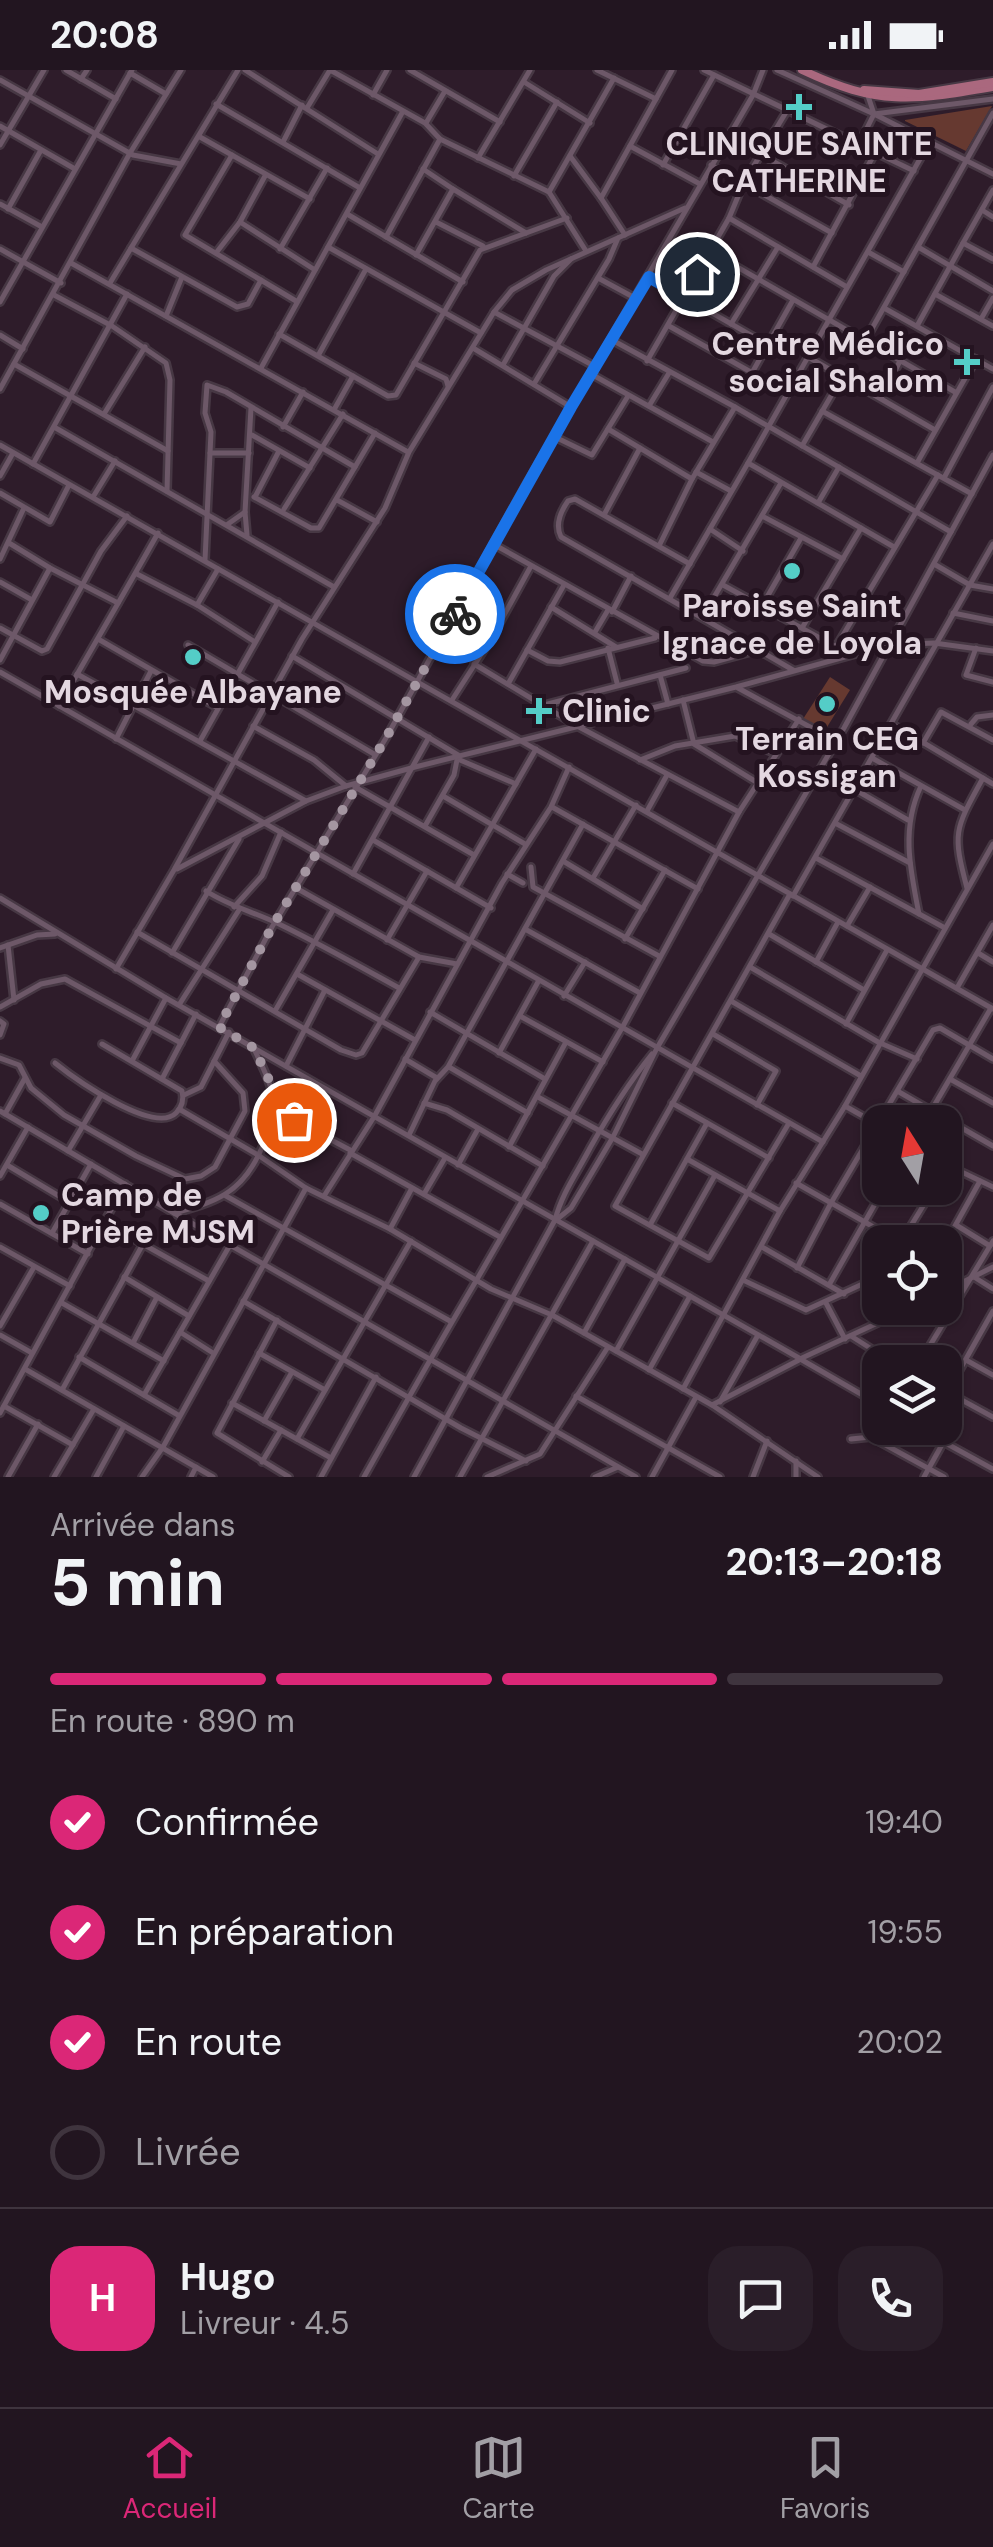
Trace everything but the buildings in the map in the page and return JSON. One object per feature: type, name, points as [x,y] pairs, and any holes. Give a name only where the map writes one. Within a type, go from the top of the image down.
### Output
[{"type":"main road","points":[[802,70],[836,86],[867,93],[920,94],[993,84]]},
{"type":"main road","points":[[813,70],[878,97],[935,97],[993,84]]},
{"type":"street","points":[[0,145],[44,70]]},
{"type":"street","points":[[66,70],[116,98]]},
{"type":"street","points":[[82,79],[86,70]]},
{"type":"street","points":[[0,389],[130,153],[181,70]]},
{"type":"street","points":[[110,283],[200,137],[216,104],[242,70],[379,155]]},
{"type":"street","points":[[373,95],[387,70]]},
{"type":"street","points":[[410,70],[500,122]]},
{"type":"street","points":[[477,158],[530,70]]},
{"type":"street","points":[[597,70],[656,99]]},
{"type":"street","points":[[601,198],[672,70]]},
{"type":"street","points":[[704,70],[914,170]]},
{"type":"street","points":[[219,1027],[275,922],[418,681],[763,70]]},
{"type":"street","points":[[777,70],[874,112],[993,174]]},
{"type":"street","points":[[282,143],[333,71],[426,123],[440,139],[549,192],[586,251]]},
{"type":"street","points":[[0,302],[131,72],[166,94]]},
{"type":"street","points":[[663,164],[714,75]]},
{"type":"street","points":[[549,192],[614,78]]},
{"type":"street","points":[[0,80],[130,153],[180,164]]},
{"type":"street","points":[[523,82],[590,123]]},
{"type":"street","points":[[426,123],[445,91]]},
{"type":"street","points":[[867,93],[874,112]]},
{"type":"street","points":[[860,142],[878,97]]},
{"type":"street","points":[[874,112],[993,99]]},
{"type":"street","points":[[514,176],[557,102]]},
{"type":"street","points":[[216,104],[360,188]]},
{"type":"street","points":[[648,362],[729,218],[744,182],[788,109]]},
{"type":"street","points":[[261,369],[402,113]]},
{"type":"street","points":[[865,341],[991,125],[993,113]]},
{"type":"street","points":[[0,126],[75,170]]},
{"type":"street","points":[[200,137],[310,199]]},
{"type":"street","points":[[386,237],[440,139]]},
{"type":"street","points":[[670,598],[929,144]]},
{"type":"street","points":[[630,146],[700,184]]},
{"type":"street","points":[[8,209],[41,150]]},
{"type":"street","points":[[812,267],[876,150]]},
{"type":"street","points":[[232,155],[186,236],[296,300]]},
{"type":"street","points":[[762,155],[848,204]]},
{"type":"street","points":[[570,156],[601,198],[622,236]]},
{"type":"street","points":[[711,166],[832,233]]},
{"type":"street","points":[[280,249],[327,168]]},
{"type":"street","points":[[423,170],[526,233]]},
{"type":"street","points":[[216,254],[266,176]]},
{"type":"street","points":[[416,255],[453,188]]},
{"type":"street","points":[[917,326],[993,190]]},
{"type":"street","points":[[0,204],[42,227]]},
{"type":"street","points":[[116,969],[292,656],[390,500],[409,452],[494,312],[512,290],[573,257],[688,207]]},
{"type":"street","points":[[982,210],[993,218]]},
{"type":"street","points":[[347,214],[463,282]]},
{"type":"street","points":[[278,334],[393,396],[484,246],[567,218]]},
{"type":"street","points":[[729,218],[848,288]]},
{"type":"street","points":[[240,222],[315,270]]},
{"type":"street","points":[[436,222],[484,246]]},
{"type":"street","points":[[534,384],[622,236]]},
{"type":"street","points":[[963,244],[993,259]]},
{"type":"street","points":[[328,247],[481,333]]},
{"type":"street","points":[[732,324],[778,247]]},
{"type":"street","points":[[918,247],[993,294],[981,319]]},
{"type":"street","points":[[131,248],[240,308],[248,304],[262,280]]},
{"type":"street","points":[[0,249],[61,283]]},
{"type":"street","points":[[710,252],[955,392]]},
{"type":"street","points":[[868,252],[904,272]]},
{"type":"street","points":[[70,264],[409,452]]},
{"type":"street","points":[[318,355],[366,269]]},
{"type":"street","points":[[502,364],[525,330],[554,270]]},
{"type":"street","points":[[166,316],[182,277]]},
{"type":"street","points":[[649,277],[768,344]]},
{"type":"street","points":[[598,278],[635,298]]},
{"type":"street","points":[[32,464],[127,294]]},
{"type":"street","points":[[935,294],[993,326]]},
{"type":"street","points":[[54,295],[145,346],[166,363],[170,374],[167,492]]},
{"type":"street","points":[[753,371],[793,300]]},
{"type":"street","points":[[884,308],[993,368]]},
{"type":"street","points":[[494,312],[596,367]]},
{"type":"street","points":[[668,325],[788,393]]},
{"type":"street","points":[[0,336],[23,349]]},
{"type":"street","points":[[612,340],[735,406],[951,532]]},
{"type":"street","points":[[104,414],[145,346]]},
{"type":"street","points":[[473,348],[571,407]]},
{"type":"street","points":[[808,357],[935,430]]},
{"type":"street","points":[[917,463],[976,359]]},
{"type":"street","points":[[880,399],[900,361]]},
{"type":"street","points":[[414,362],[446,380],[448,389]]},
{"type":"street","points":[[14,364],[168,450]]},
{"type":"street","points":[[649,406],[669,373]]},
{"type":"street","points":[[446,380],[456,374]]},
{"type":"street","points":[[591,374],[713,442]]},
{"type":"street","points":[[334,410],[354,376]]},
{"type":"street","points":[[802,446],[842,376]]},
{"type":"street","points":[[205,560],[211,428],[204,408],[207,385],[226,392],[355,467]]},
{"type":"street","points":[[836,647],[993,387]]},
{"type":"street","points":[[284,427],[303,392]]},
{"type":"street","points":[[554,436],[590,456],[628,396]]},
{"type":"street","points":[[659,546],[694,475],[735,406]]},
{"type":"street","points":[[247,536],[251,408]]},
{"type":"street","points":[[822,411],[972,494]]},
{"type":"street","points":[[283,511],[343,414]]},
{"type":"street","points":[[54,427],[334,586]]},
{"type":"street","points":[[608,429],[730,491]]},
{"type":"street","points":[[254,497],[316,530],[376,433]]},
{"type":"street","points":[[250,434],[310,468]]},
{"type":"street","points":[[0,445],[992,1008],[935,1105]]},
{"type":"street","points":[[605,513],[640,448]]},
{"type":"street","points":[[247,502],[254,497],[279,451]]},
{"type":"street","points":[[0,476],[13,453]]},
{"type":"street","points":[[210,453],[250,453]]},
{"type":"street","points":[[556,1220],[571,1208],[613,1137],[657,1048],[836,741],[993,455]]},
{"type":"street","points":[[93,497],[115,460]]},
{"type":"street","points":[[748,463],[894,546]]},
{"type":"street","points":[[818,503],[839,467]]},
{"type":"street","points":[[984,472],[993,478]]},
{"type":"street","points":[[703,616],[781,483]]},
{"type":"street","points":[[0,494],[50,522],[69,485]]},
{"type":"street","points":[[690,564],[605,513],[570,499],[560,516],[560,535],[793,670]]},
{"type":"street","points":[[337,500],[377,522]]},
{"type":"street","points":[[0,559],[24,508]]},
{"type":"street","points":[[228,524],[245,512]]},
{"type":"street","points":[[0,628],[42,651],[46,649],[126,516]]},
{"type":"street","points":[[762,516],[842,560]]},
{"type":"street","points":[[802,628],[861,528]]},
{"type":"street","points":[[710,530],[742,551]]},
{"type":"street","points":[[58,706],[158,533]]},
{"type":"street","points":[[762,605],[802,538]]},
{"type":"street","points":[[9,543],[118,603]]},
{"type":"street","points":[[494,544],[658,638],[708,662],[760,650]]},
{"type":"street","points":[[789,1123],[712,1257],[705,1258],[614,1206],[993,544]]},
{"type":"street","points":[[934,564],[970,585],[993,589]]},
{"type":"street","points":[[452,700],[530,566]]},
{"type":"street","points":[[0,660],[50,568]]},
{"type":"street","points":[[197,605],[218,568]]},
{"type":"street","points":[[136,573],[255,642]]},
{"type":"street","points":[[594,632],[631,576]]},
{"type":"street","points":[[0,582],[33,601]]},
{"type":"street","points":[[508,684],[564,585]]},
{"type":"street","points":[[723,585],[848,654]]},
{"type":"street","points":[[200,741],[278,602]]},
{"type":"street","points":[[459,607],[497,628]]},
{"type":"street","points":[[551,607],[612,647],[618,685]]},
{"type":"street","points":[[953,613],[993,621]]},
{"type":"street","points":[[98,638],[218,708]]},
{"type":"street","points":[[527,650],[556,662],[658,638]]},
{"type":"street","points":[[174,870],[306,802],[415,766],[459,758],[888,645],[934,643],[993,651]]},
{"type":"street","points":[[188,645],[374,754]]},
{"type":"street","points":[[976,648],[966,675],[993,682]]},
{"type":"street","points":[[292,656],[459,758],[516,784]]},
{"type":"street","points":[[474,664],[666,776],[739,812]]},
{"type":"street","points":[[544,706],[686,668]]},
{"type":"street","points":[[116,739],[152,670]]},
{"type":"street","points":[[0,672],[823,1142]]},
{"type":"street","points":[[77,674],[306,802]]},
{"type":"street","points":[[660,675],[668,704]]},
{"type":"street","points":[[736,687],[836,741]]},
{"type":"street","points":[[682,700],[694,744],[758,783]]},
{"type":"street","points":[[923,742],[941,712],[993,740]]},
{"type":"street","points":[[970,725],[977,717],[993,715]]},
{"type":"street","points":[[364,1477],[432,1361],[450,1320],[603,1062],[739,812],[798,718]]},
{"type":"street","points":[[892,724],[993,784]]},
{"type":"street","points":[[253,726],[314,760],[346,786]]},
{"type":"street","points":[[640,760],[675,746],[740,736],[776,754]]},
{"type":"street","points":[[353,874],[430,737]]},
{"type":"street","points":[[456,888],[536,748]]},
{"type":"street","points":[[425,826],[459,758]]},
{"type":"street","points":[[872,758],[966,810]]},
{"type":"street","points":[[324,1196],[374,1117],[525,844],[551,807],[569,768]]},
{"type":"street","points":[[647,811],[666,776]]},
{"type":"street","points":[[968,890],[956,844],[966,810],[983,778]]},
{"type":"street","points":[[356,785],[474,855]]},
{"type":"street","points":[[920,914],[910,863],[908,820],[921,786]]},
{"type":"street","points":[[854,789],[908,820]]},
{"type":"street","points":[[443,796],[525,844]]},
{"type":"street","points":[[593,878],[636,805]]},
{"type":"street","points":[[551,807],[698,889]]},
{"type":"street","points":[[835,823],[910,863]]},
{"type":"street","points":[[408,1136],[437,1078],[448,1067],[583,824]]},
{"type":"street","points":[[179,1004],[237,908],[262,876],[281,832]]},
{"type":"street","points":[[172,953],[240,836]]},
{"type":"street","points":[[373,840],[491,908]]},
{"type":"street","points":[[683,1390],[780,1210],[845,1106],[993,845]]},
{"type":"street","points":[[815,857],[945,928]]},
{"type":"street","points":[[563,861],[643,909]]},
{"type":"street","points":[[531,867],[530,885],[659,956]]},
{"type":"street","points":[[625,938],[665,870]]},
{"type":"street","points":[[387,940],[426,871]]},
{"type":"street","points":[[508,874],[523,883]]},
{"type":"street","points":[[296,888],[418,957],[457,964]]},
{"type":"street","points":[[847,926],[870,888]]},
{"type":"street","points":[[206,891],[315,942],[399,988]]},
{"type":"street","points":[[0,900],[862,1395]]},
{"type":"street","points":[[275,1012],[334,910]]},
{"type":"street","points":[[816,962],[838,922]]},
{"type":"street","points":[[956,988],[993,925]]},
{"type":"street","points":[[525,928],[640,993]]},
{"type":"street","points":[[137,932],[356,1055],[362,1053],[418,957]]},
{"type":"street","points":[[0,948],[37,935],[58,934]]},
{"type":"street","points":[[768,934],[864,990]]},
{"type":"street","points":[[8,945],[14,1000]]},
{"type":"street","points":[[846,1024],[887,950]]},
{"type":"street","points":[[977,953],[993,962]]},
{"type":"street","points":[[564,996],[585,962]]},
{"type":"street","points":[[750,967],[878,1042],[917,1060]]},
{"type":"street","points":[[297,974],[415,1040]]},
{"type":"street","points":[[0,1007],[41,984],[65,979],[181,1042]]},
{"type":"street","points":[[499,1053],[538,982]]},
{"type":"street","points":[[286,1066],[325,990]]},
{"type":"street","points":[[132,1061],[166,998]]},
{"type":"street","points":[[731,1002],[861,1076]]},
{"type":"street","points":[[430,1012],[545,1080]]},
{"type":"street","points":[[162,1079],[196,1014]]},
{"type":"street","points":[[520,1016],[603,1062]]},
{"type":"street","points":[[0,1021],[4,1024],[0,1035]]},
{"type":"street","points":[[891,1105],[937,1028],[993,1058]]},
{"type":"street","points":[[55,1064],[102,1095],[154,1119],[170,1117],[179,1110],[184,1095],[200,1087],[229,1032]]},
{"type":"street","points":[[712,1033],[776,1071],[757,1104]]},
{"type":"street","points":[[509,1147],[566,1042]]},
{"type":"street","points":[[102,1044],[184,1095]]},
{"type":"street","points":[[174,1214],[225,1196],[254,1168],[269,1136],[275,1110],[269,1080],[254,1048]]},
{"type":"street","points":[[414,1477],[556,1220],[560,1202],[599,1130],[629,1082],[657,1048]]},
{"type":"street","points":[[0,1058],[15,1062],[36,1094],[83,1125],[186,1179],[202,1176],[215,1167],[242,1121],[246,1102],[214,1061]]},
{"type":"street","points":[[404,1059],[437,1078]]},
{"type":"street","points":[[448,1067],[528,1114]]},
{"type":"street","points":[[25,1078],[2,1112],[501,1403],[636,1477]]},
{"type":"street","points":[[950,1079],[993,1104]]},
{"type":"street","points":[[899,1092],[920,1105]]},
{"type":"street","points":[[68,1151],[102,1095]]},
{"type":"street","points":[[538,1097],[642,1154]]},
{"type":"street","points":[[424,1102],[441,1106],[543,1166]]},
{"type":"street","points":[[672,1103],[769,1158]]},
{"type":"street","points":[[845,1106],[862,1116]]},
{"type":"street","points":[[179,1110],[306,1188],[390,1230],[476,1281],[552,1315],[712,1405],[818,1477]]},
{"type":"street","points":[[275,1110],[500,1237]]},
{"type":"street","points":[[650,1226],[707,1123]]},
{"type":"street","points":[[0,1176],[28,1127]]},
{"type":"street","points":[[458,1165],[478,1129]]},
{"type":"street","points":[[962,1129],[993,1146]]},
{"type":"street","points":[[797,1268],[862,1152]]},
{"type":"street","points":[[424,1195],[445,1158]]},
{"type":"street","points":[[687,1160],[780,1210]]},
{"type":"street","points":[[52,1232],[91,1164]]},
{"type":"street","points":[[6,1166],[69,1202]]},
{"type":"street","points":[[962,1173],[993,1186]]},
{"type":"street","points":[[616,1352],[715,1175]]},
{"type":"street","points":[[957,1225],[980,1181]]},
{"type":"street","points":[[796,1183],[869,1225]]},
{"type":"street","points":[[0,1413],[125,1184]]},
{"type":"street","points":[[142,1477],[306,1188]]},
{"type":"street","points":[[390,1230],[412,1188]]},
{"type":"street","points":[[225,1196],[450,1320]]},
{"type":"street","points":[[0,1204],[88,1254]]},
{"type":"street","points":[[829,1285],[874,1205]]},
{"type":"street","points":[[105,1223],[209,1280]]},
{"type":"street","points":[[962,1230],[990,1246],[993,1257]]},
{"type":"street","points":[[297,1439],[410,1241]]},
{"type":"street","points":[[460,1477],[592,1241]]},
{"type":"street","points":[[62,1390],[142,1244]]},
{"type":"street","points":[[144,1395],[230,1245]]},
{"type":"street","points":[[930,1345],[990,1246]]},
{"type":"street","points":[[762,1247],[844,1294]]},
{"type":"street","points":[[0,1258],[2,1248],[70,1286]]},
{"type":"street","points":[[584,1333],[626,1259]]},
{"type":"street","points":[[0,1326],[34,1266]]},
{"type":"street","points":[[962,1283],[993,1267]]},
{"type":"street","points":[[124,1277],[190,1316]]},
{"type":"street","points":[[971,1279],[993,1289]]},
{"type":"street","points":[[743,1280],[802,1310],[862,1285]]},
{"type":"street","points":[[132,1344],[157,1296]]},
{"type":"street","points":[[649,1370],[690,1296]]},
{"type":"street","points":[[243,1301],[526,1461]]},
{"type":"street","points":[[62,1302],[164,1361]]},
{"type":"street","points":[[826,1302],[848,1338],[862,1346]]},
{"type":"street","points":[[962,1367],[993,1311]]},
{"type":"street","points":[[276,1320],[217,1433],[279,1475],[289,1477]]},
{"type":"street","points":[[712,1405],[874,1325]]},
{"type":"street","points":[[984,1328],[993,1332]]},
{"type":"street","points":[[180,1332],[213,1353]]},
{"type":"street","points":[[0,1335],[33,1354]]},
{"type":"street","points":[[720,1402],[758,1335]]},
{"type":"street","points":[[487,1477],[504,1474],[540,1454],[608,1347]]},
{"type":"street","points":[[259,1353],[325,1390]]},
{"type":"street","points":[[79,1358],[178,1414]]},
{"type":"street","points":[[966,1360],[993,1375]]},
{"type":"street","points":[[25,1369],[213,1477]]},
{"type":"street","points":[[264,1420],[292,1372]]},
{"type":"street","points":[[321,1477],[376,1377]]},
{"type":"street","points":[[576,1396],[720,1477]]},
{"type":"street","points":[[652,1477],[696,1397]]},
{"type":"street","points":[[962,1402],[993,1417]]},
{"type":"street","points":[[232,1403],[331,1458]]},
{"type":"street","points":[[4,1406],[73,1444]]},
{"type":"street","points":[[54,1477],[94,1409]]},
{"type":"street","points":[[8,1477],[38,1424]]},
{"type":"street","points":[[96,1477],[124,1426]]},
{"type":"street","points":[[262,1462],[281,1430]]},
{"type":"street","points":[[851,1439],[871,1438],[944,1477]]},
{"type":"street","points":[[753,1477],[767,1440]]},
{"type":"street","points":[[924,1477],[942,1445]]},
{"type":"street","points":[[951,1445],[993,1469]]},
{"type":"street","points":[[796,1461],[796,1477]]},
{"type":"street","points":[[191,1477],[196,1467]]},
{"type":"street","points":[[595,1477],[618,1467]]},
{"type":"shaded area","points":[[992,106],[966,151],[905,121],[905,120]]},
{"type":"shaded area","name":"Terrain CEG Kossigan","points":[[830,677],[850,690],[824,732],[803,719]]},
{"type":"way so far","points":[[294,1120],[275,1110],[269,1080],[254,1048],[219,1027],[272,927],[386,738],[455,614]]},
{"type":"place","name":"CLINIQUE SAINTE CATHERINE","points":[[799,107]]},
{"type":"place","name":"Centre Médico social Shalom","points":[[967,362]]},
{"type":"place","name":"Paroisse Saint Ignace de Loyola","points":[[792,571]]},
{"type":"place","name":"Mosquée Albayane","points":[[193,657]]},
{"type":"place","name":"Terrain CEG Kossigan","points":[[827,704]]},
{"type":"place","name":"Clinic","points":[[539,711]]},
{"type":"place","name":"Camp de Prière MJSM","points":[[41,1213]]},
{"type":"route","points":[[455,614],[649,277],[684,297],[697,274]]}]
